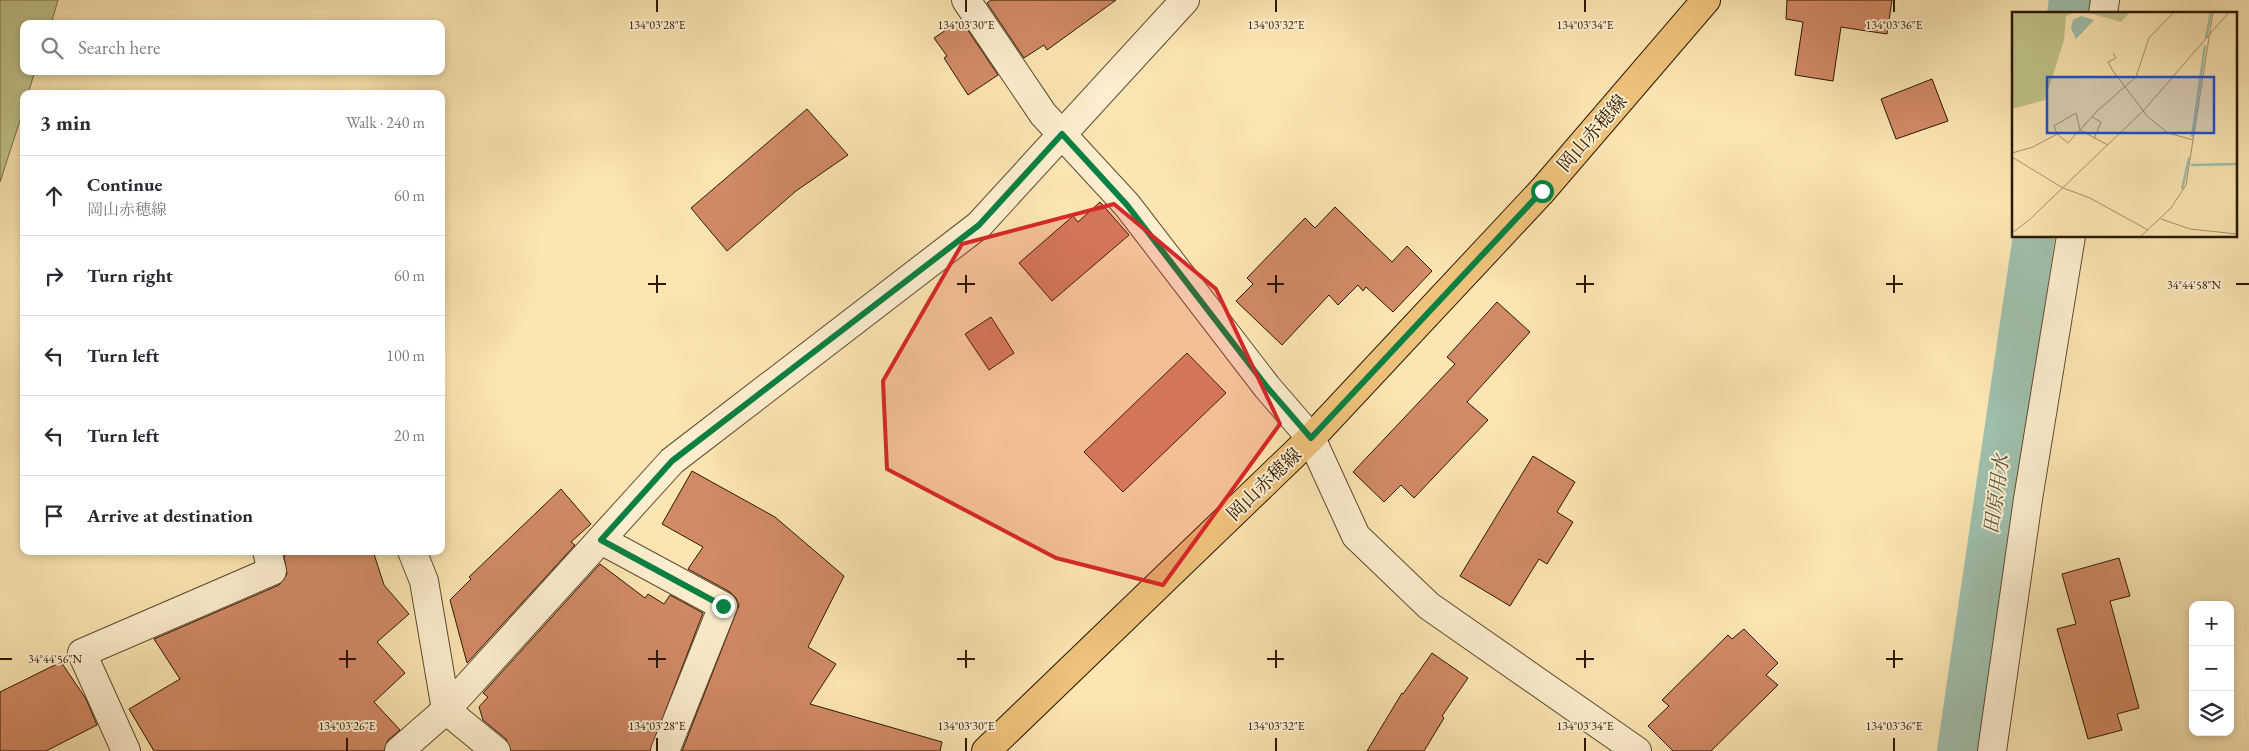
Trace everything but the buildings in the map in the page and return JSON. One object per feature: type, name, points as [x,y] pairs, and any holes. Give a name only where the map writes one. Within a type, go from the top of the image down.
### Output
[{"type":"main road","name":"岡山赤穂線","points":[[986,751],[1311,438],[1542,191],[1706,0]]},
{"type":"street","points":[[966,0],[1044,114],[1127,205],[1267,387],[1311,438],[1356,536],[1429,606],[1637,751]]},
{"type":"street","points":[[399,751],[446,710],[672,461],[979,225],[1185,0]]},
{"type":"street","points":[[1992,751],[2028,499],[2071,238]]},
{"type":"street","points":[[601,540],[723,606],[664,751]]},
{"type":"street","points":[[126,751],[82,653],[272,571],[268,555]]},
{"type":"street","points":[[414,555],[424,581],[446,710],[496,751]]},
{"type":"highlighted area","points":[[1114,204],[1216,289],[1280,424],[1163,585],[1056,558],[887,469],[883,381],[962,244]]},
{"type":"green space","points":[[0,0],[58,0],[52,20],[20,20],[20,75],[34,75],[29,90],[20,90],[20,120],[0,182]]},
{"type":"waterway","name":"田原用水","points":[[2068,12],[2070,0]]},
{"type":"waterway","name":"田原用水","points":[[1958,751],[2034,238]]},
{"type":"route","points":[[723,606],[601,540],[672,461],[979,225],[1062,134],[1127,205],[1267,387],[1311,438],[1542,191]]}]
